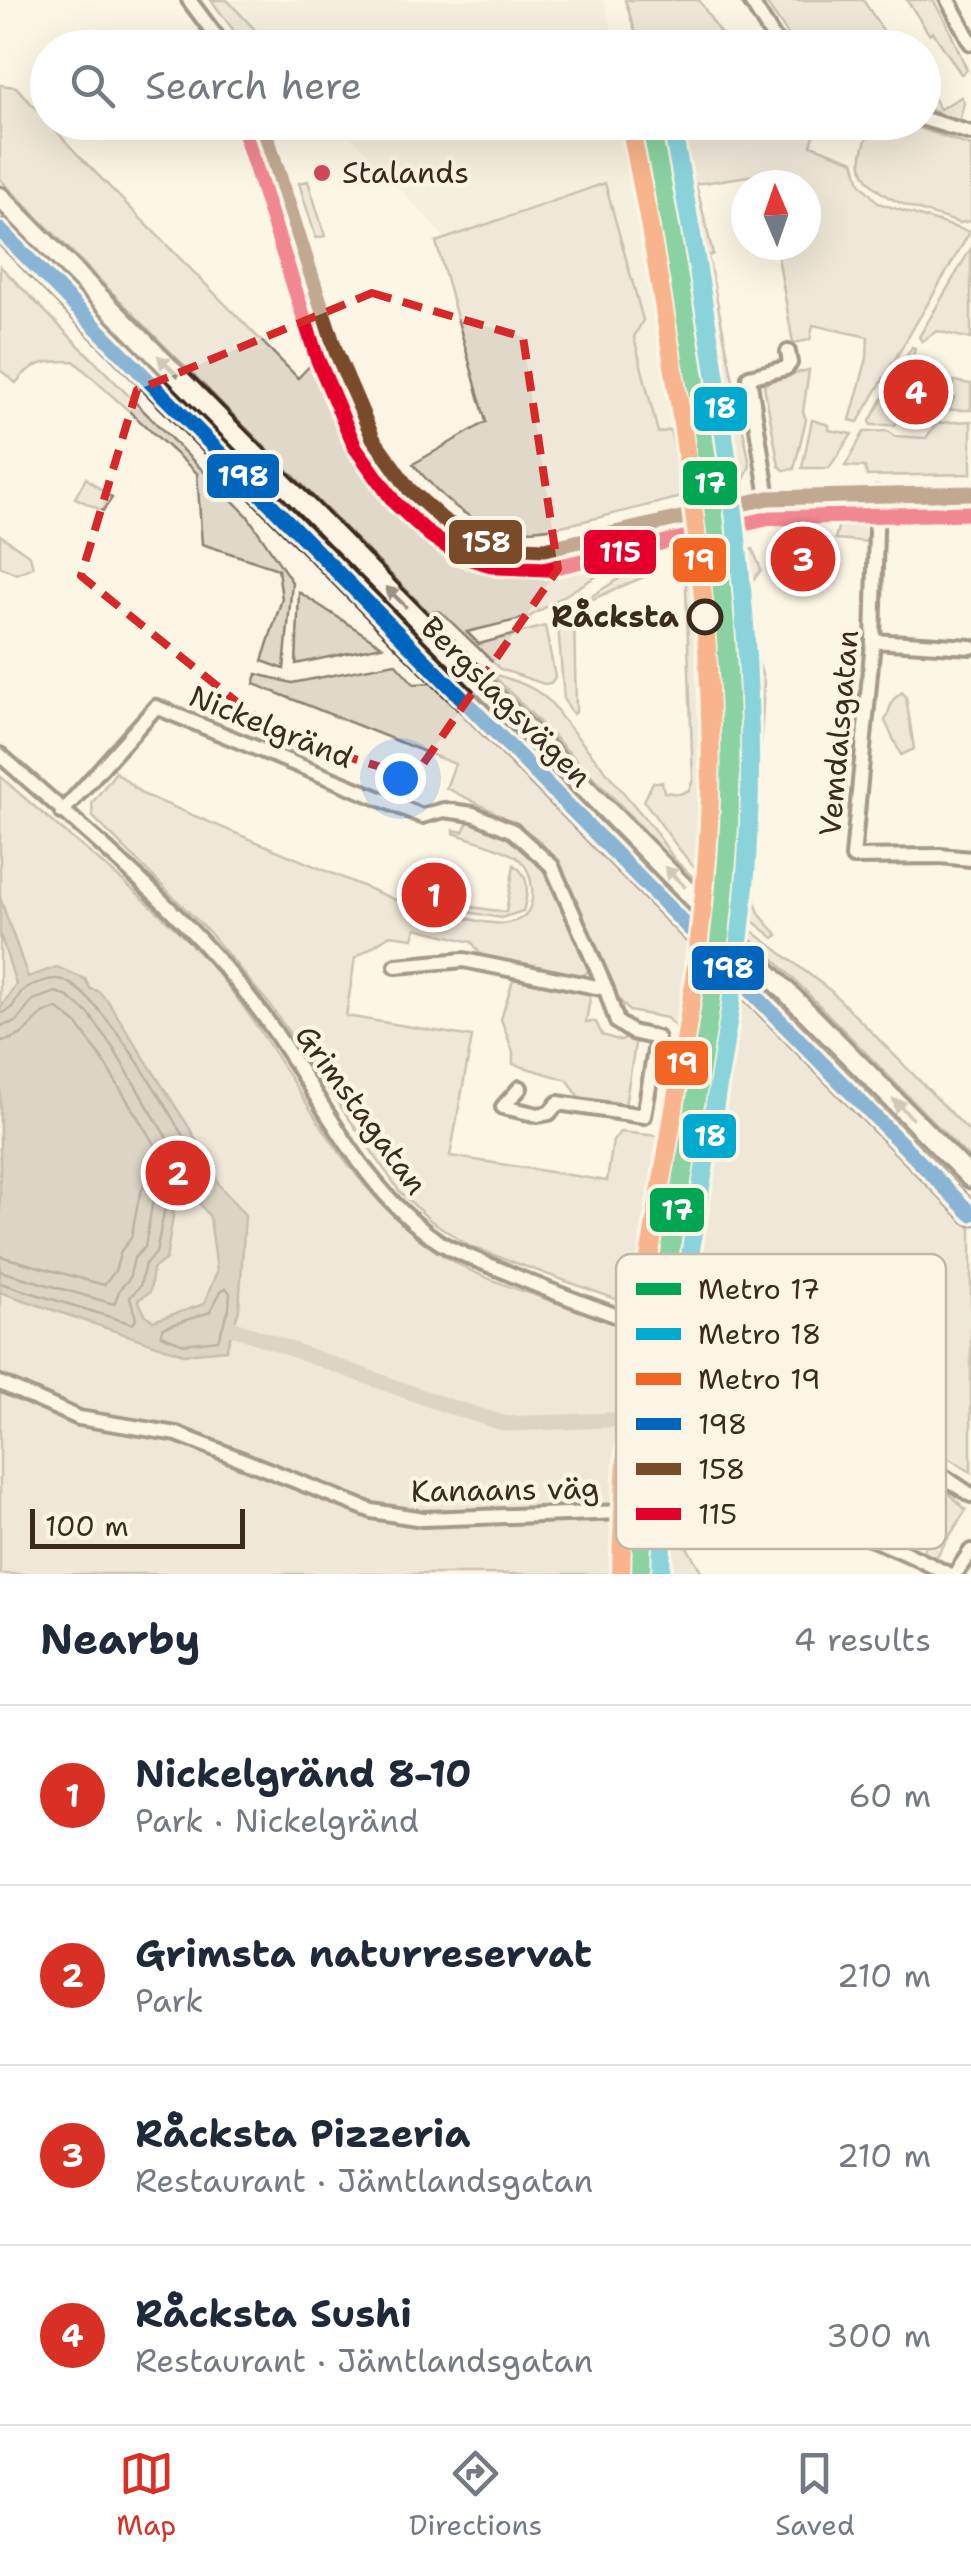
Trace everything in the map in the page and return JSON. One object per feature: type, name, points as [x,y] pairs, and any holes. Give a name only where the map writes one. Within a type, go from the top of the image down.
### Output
[{"type":"main road","name":"Bergslagsvägen","points":[[0,198],[971,1178]]},
{"type":"main road","name":"Bergslagsvägen","points":[[0,230],[971,1214]]},
{"type":"street","points":[[189,0],[212,30]]},
{"type":"street","points":[[750,0],[769,30]]},
{"type":"street","points":[[948,0],[968,27],[971,43]]},
{"type":"street","points":[[941,124],[971,133]]},
{"type":"street","points":[[268,140],[358,412],[388,466],[413,495],[442,520],[475,540],[508,549],[545,549],[768,498],[971,492]]},
{"type":"street","points":[[768,498],[750,376],[786,368],[790,363],[788,352]]},
{"type":"street","name":"Vemdalsgatan","points":[[877,494],[874,641],[852,858],[971,859]]},
{"type":"street","points":[[874,641],[971,647]]},
{"type":"street","name":"Nickelgränd","points":[[62,812],[156,707],[422,816],[454,811],[472,814],[512,831],[552,866],[606,989],[616,1022],[632,1032],[657,1038],[644,1116],[558,1102],[550,1114],[503,1107],[520,1088]]},
{"type":"street","name":"Grimstagatan","points":[[0,755],[116,857],[181,921],[248,997],[381,1191],[419,1226],[442,1244],[616,1315]]},
{"type":"street","points":[[396,966],[464,960],[606,989]]},
{"type":"street","name":"Kanaans väg","points":[[0,1383],[79,1418],[176,1434],[391,1516],[424,1519],[616,1512]]},
{"type":"street","name":"Grimstagatan","points":[[946,1478],[971,1495]]},
{"type":"street","points":[[896,1549],[951,1574],[971,1551]]},
{"type":"highlighted area","points":[[372,293],[523,337],[558,569],[414,777],[279,736],[81,576],[137,390]]},
{"type":"shaded area","points":[[211,0],[227,0],[255,30],[233,30]]},
{"type":"shaded area","points":[[227,0],[603,0],[612,30],[255,30]]},
{"type":"shaded area","points":[[625,0],[699,0],[718,30],[635,30]]},
{"type":"shaded area","points":[[764,0],[863,0],[883,30],[785,30]]},
{"type":"shaded area","points":[[907,0],[933,0],[967,70],[961,74],[941,44],[941,30],[926,30]]},
{"type":"shaded area","points":[[0,85],[16,87],[30,102],[30,140],[64,140],[298,378],[319,356],[311,346],[319,344],[338,409],[356,445],[392,497],[414,520],[465,553],[527,568],[564,565],[633,550],[633,554],[529,617],[467,632],[479,644],[545,626],[555,677],[551,683],[500,669],[441,612],[431,614],[423,607],[0,179]]},
{"type":"shaded area","points":[[961,97],[964,102],[959,122],[941,114],[941,108]]},
{"type":"shaded area","points":[[941,136],[971,146],[971,221],[959,223],[879,191],[862,166],[866,140],[941,140]]},
{"type":"shaded area","points":[[355,140],[636,140],[670,309],[670,430],[658,434],[647,394],[605,183],[445,238]]},
{"type":"shaded area","points":[[661,140],[813,140],[811,145],[854,161],[860,183],[878,203],[970,232],[858,422],[850,420],[867,358],[868,337],[813,325],[810,340],[793,343],[779,260],[821,260],[821,170],[731,170],[731,179],[696,184],[713,254],[708,256],[750,465],[745,478],[718,486],[686,261]]},
{"type":"shaded area","points":[[308,181],[325,236],[316,238],[299,183]]},
{"type":"shaded area","points":[[605,183],[643,320],[634,337],[658,433],[670,430],[686,496],[533,530],[490,526],[453,505],[413,464],[486,422],[436,242]]},
{"type":"shaded area","points":[[971,248],[971,339],[937,331],[922,341],[919,337]]},
{"type":"shaded area","points":[[0,266],[247,515],[292,582],[284,669],[262,661],[282,599],[278,569],[202,544],[197,473],[74,361],[41,364],[28,370],[16,383],[0,370]]},
{"type":"shaded area","points":[[912,347],[915,348],[902,413],[895,425],[871,425],[870,421]]},
{"type":"shaded area","points":[[809,370],[803,412],[806,419],[794,469],[784,470],[779,466],[764,385],[772,379]]},
{"type":"shaded area","points":[[954,381],[971,384],[971,410],[949,410]]},
{"type":"shaded area","points":[[812,420],[829,425],[829,430],[852,434],[829,468],[802,468]]},
{"type":"shaded area","points":[[971,421],[971,474],[867,476],[865,467],[845,466],[864,432],[888,431],[894,436],[926,438],[937,423]]},
{"type":"shaded area","points":[[86,478],[112,498],[103,511],[75,498]]},
{"type":"shaded area","points":[[841,516],[870,517],[869,542],[835,539]]},
{"type":"shaded area","points":[[0,535],[30,556],[33,567],[16,574],[0,566]]},
{"type":"shaded area","points":[[753,549],[761,570],[745,591],[742,605],[764,682],[754,894],[759,912],[778,935],[774,938],[729,902],[736,709],[734,602],[727,560]]},
{"type":"shaded area","points":[[693,559],[703,877],[644,801],[653,782],[662,782],[664,792],[680,794],[689,790],[693,780],[685,560]]},
{"type":"shaded area","points":[[644,563],[646,576],[581,604],[574,613],[573,714],[564,700],[560,616]]},
{"type":"shaded area","points":[[299,592],[382,646],[296,664]]},
{"type":"shaded area","points":[[395,663],[414,684],[431,683],[698,946],[670,1150],[653,1241],[678,1244],[724,973],[781,1037],[971,1228],[971,1472],[946,1457],[946,1254],[616,1254],[616,1299],[469,1246],[430,1220],[400,1192],[270,1005],[210,933],[93,817],[92,803],[116,772],[142,794],[398,901],[421,877],[450,884],[454,900],[447,913],[488,923],[515,921],[525,915],[531,904],[529,873],[513,855],[454,830],[463,832],[469,820],[505,836],[538,860],[590,970],[580,978],[483,958],[472,942],[416,928],[413,938],[390,935],[355,958],[346,1016],[472,1037],[450,1156],[607,1181],[613,1141],[620,1132],[659,1136],[676,1028],[667,1018],[629,1011],[616,995],[571,888],[548,850],[514,823],[446,788],[455,764],[254,684],[257,674],[292,683]]},
{"type":"shaded area","points":[[492,674],[522,684],[549,700],[675,860],[703,887],[703,895],[618,802]]},
{"type":"shaded area","points":[[902,692],[914,749],[901,755],[885,721],[893,700]]},
{"type":"shaded area","points":[[0,776],[194,947],[245,1009],[343,1158],[401,1224],[451,1261],[616,1324],[616,1549],[624,1549],[623,1574],[0,1574]]},
{"type":"shaded area","points":[[514,865],[527,886],[523,911],[501,918],[462,911],[463,906],[506,912]]},
{"type":"shaded area","points":[[727,912],[831,991],[971,1133],[971,1160],[773,958],[748,942],[727,920]]},
{"type":"shaded area","points":[[695,970],[721,991],[678,1245],[652,1241],[670,1150]]},
{"type":"shaded area","points":[[514,977],[591,992],[586,1022],[596,1022],[602,1035],[621,1041],[636,1038],[625,1106],[580,1099],[568,1080],[513,1064],[513,1052],[501,1019]]},
{"type":"shaded area","points":[[946,1491],[966,1510],[946,1542]]},
{"type":"shaded area","points":[[649,1549],[688,1549],[703,1574],[650,1574]]},
{"type":"shaded area","points":[[924,1549],[941,1549],[935,1559],[922,1553]]},
{"type":"water","points":[[0,898],[28,977],[57,967],[85,979],[90,989],[107,1000],[190,1129],[220,1186],[245,1215],[239,1310],[226,1350],[183,1354],[0,1292],[0,1009],[16,984],[0,933]],"holes":[[[185,1184],[210,1217],[217,1271],[204,1304],[153,1321],[138,1300],[150,1292],[153,1269],[166,1259],[174,1210]]]},
{"type":"waterway","points":[[233,1328],[506,1424],[616,1420]]},
{"type":"railway","points":[[684,409],[722,570]]},
{"type":"railway","points":[[686,1096],[686,1162]]},
{"type":"metro line","name":"19","points":[[633,140],[663,302],[694,512],[705,616],[711,771],[698,946],[650,1254]]},
{"type":"metro line","name":"17","points":[[653,140],[687,328],[714,519],[726,641],[730,763],[719,939],[670,1254]]},
{"type":"metro line","name":"18","points":[[674,140],[732,491],[745,622],[750,754],[739,940],[691,1254]]},
{"type":"metro line","name":"19","points":[[621,1574],[622,1549]]},
{"type":"metro line","name":"17","points":[[641,1574],[642,1549]]},
{"type":"metro line","name":"18","points":[[661,1574],[662,1549]]},
{"type":"transit line","name":"115","points":[[247,140],[317,358],[355,447],[395,503],[430,535],[461,556],[498,567],[547,569],[771,518],[971,513]]},
{"type":"transit line","name":"158","points":[[268,140],[336,352],[373,438],[409,489],[442,519],[471,538],[502,547],[545,549],[768,498],[971,493]]},
{"type":"transit line","name":"198","points":[[0,230],[971,1214]]},
{"type":"place","name":"Stalands","points":[[322,173]]},
{"type":"place","name":"Råcksta Sushi","points":[[916,392]]},
{"type":"place","name":"Råcksta Pizzeria","points":[[803,559]]},
{"type":"place","name":"Råcksta","points":[[705,617]]},
{"type":"place","name":"Nickelgränd 8-10","points":[[434,895]]},
{"type":"place","name":"Grimsta naturreservat","points":[[178,1173]]}]
